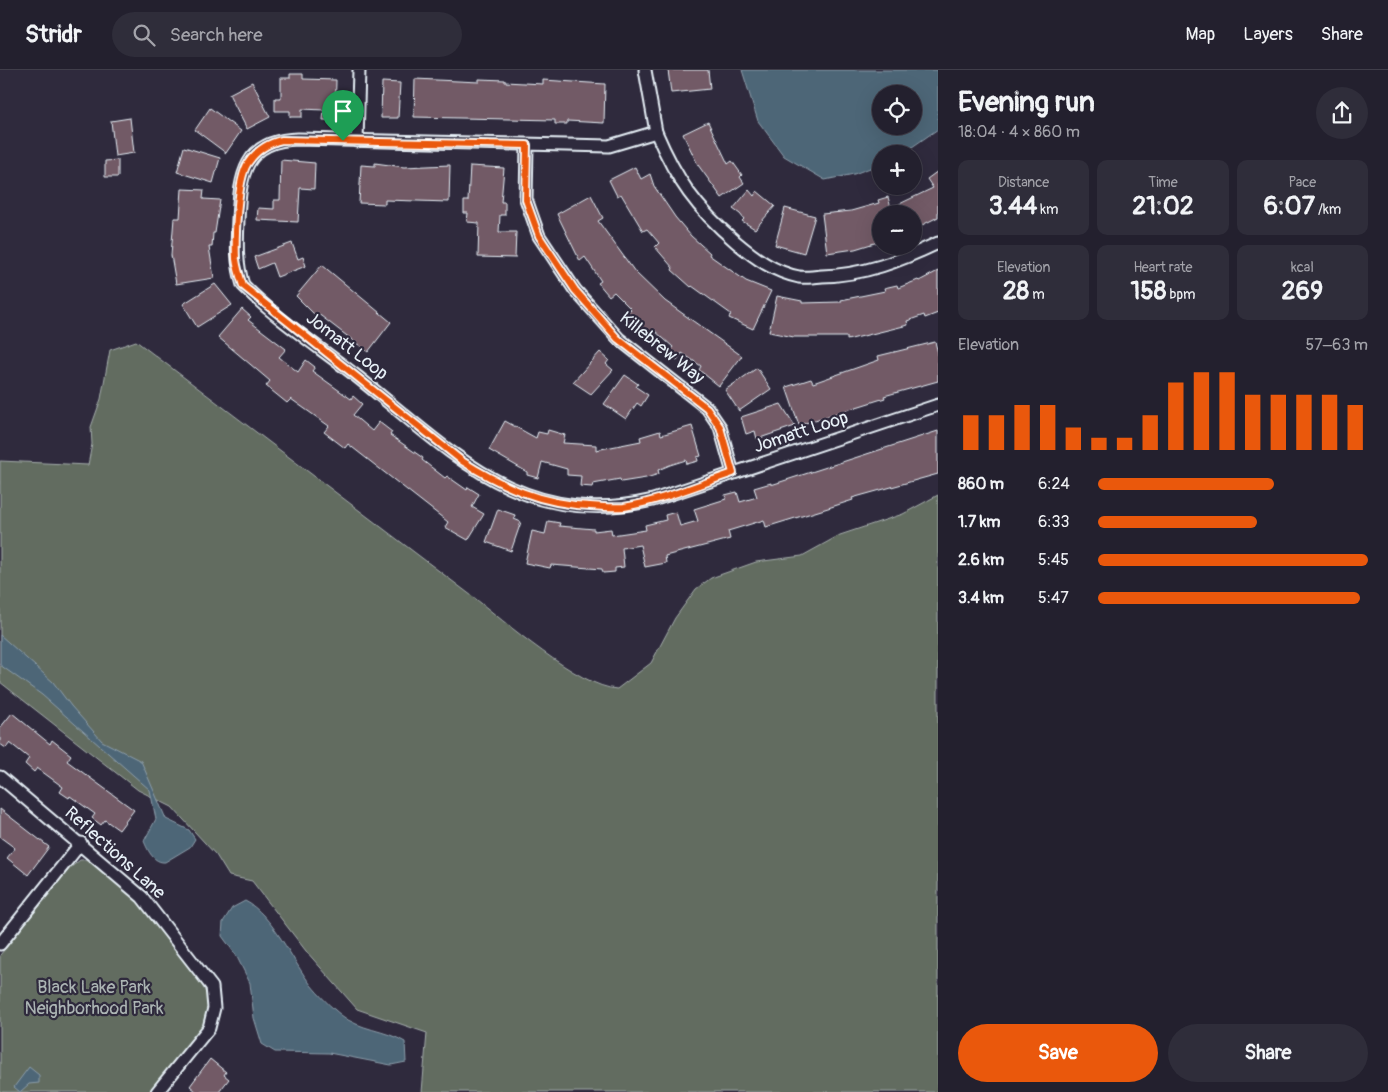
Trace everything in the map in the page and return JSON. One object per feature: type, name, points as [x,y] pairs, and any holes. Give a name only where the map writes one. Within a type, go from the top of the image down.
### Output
[{"type":"street","points":[[357,141],[359,70]]},
{"type":"street","points":[[645,70],[656,132],[676,173],[690,196],[709,219],[752,255],[771,268],[800,277],[847,276],[899,262],[938,243]]},
{"type":"street","name":"Jomatt Loop","points":[[656,132],[609,146],[282,140],[263,147],[248,163],[240,186],[236,259],[243,286],[253,296],[462,461],[492,480],[523,494],[569,505],[623,507],[653,500],[938,405]]},
{"type":"street","name":"Killebrew Way","points":[[527,145],[526,200],[539,236],[575,290],[618,339],[707,408],[720,427],[733,473]]},
{"type":"street","name":"Reflections Lane","points":[[0,777],[81,843],[142,897],[212,987],[214,1008],[209,1028],[157,1092]]},
{"type":"street","points":[[0,944],[81,843]]},
{"type":"green space","points":[[136,341],[542,651],[583,677],[601,685],[617,689],[651,663],[675,618],[696,589],[711,578],[756,562],[802,556],[840,535],[903,514],[938,495],[938,1092],[422,1092],[427,1033],[357,1009],[306,951],[252,881],[229,876],[216,855],[172,807],[138,790],[0,682],[0,461],[88,465],[92,444],[91,427],[101,399],[110,350]]},
{"type":"green space","name":"Black Lake Park Neighborhood Park","points":[[80,860],[95,861],[107,871],[141,905],[176,947],[191,967],[208,999],[209,1007],[206,1021],[149,1092],[0,1092],[0,955],[70,868]]},
{"type":"water","points":[[742,70],[938,70],[938,129],[915,145],[872,145],[872,167],[854,174],[825,180],[784,156],[758,121]]},
{"type":"water","points":[[0,635],[53,682],[102,741],[141,761],[166,819],[189,830],[195,839],[190,847],[165,862],[158,861],[152,856],[144,841],[156,819],[150,790],[42,695],[0,665]]},
{"type":"water","points":[[245,901],[255,907],[273,927],[304,975],[325,1001],[348,1020],[405,1042],[406,1062],[391,1065],[329,1053],[275,1052],[262,1044],[254,1018],[250,983],[236,955],[222,936],[223,922],[232,908]]},
{"type":"water","points":[[29,1067],[39,1075],[39,1083],[29,1084],[20,1092],[14,1087]]},
{"type":"building","points":[[668,70],[708,70],[710,89],[671,93]]},
{"type":"building","points":[[290,74],[303,74],[303,79],[336,80],[335,120],[323,120],[324,110],[302,109],[302,117],[290,117],[290,111],[275,111],[275,98],[281,98],[281,78],[290,78]]},
{"type":"building","points":[[415,79],[479,82],[479,79],[505,80],[505,82],[543,84],[543,80],[605,84],[604,123],[567,121],[567,124],[555,124],[555,120],[414,117]]},
{"type":"building","points":[[252,82],[270,117],[247,129],[229,94]]},
{"type":"building","points":[[382,82],[400,83],[398,118],[381,118]]},
{"type":"building","points":[[210,108],[241,131],[226,153],[195,130]]},
{"type":"building","points":[[130,118],[134,153],[115,156],[111,121]]},
{"type":"building","points":[[708,122],[728,164],[732,161],[742,175],[740,177],[744,183],[722,198],[698,165],[683,134]]},
{"type":"building","points":[[184,147],[220,158],[213,183],[177,172]]},
{"type":"building","points":[[118,160],[118,177],[105,177],[105,161]]},
{"type":"building","points":[[281,160],[315,163],[314,189],[300,188],[298,222],[257,220],[258,208],[274,209],[274,200],[280,200]]},
{"type":"building","points":[[375,163],[404,167],[450,165],[449,202],[385,200],[385,204],[359,203],[361,165],[375,166]]},
{"type":"building","points":[[470,166],[504,168],[501,202],[505,202],[505,215],[500,215],[499,232],[516,232],[515,258],[478,257],[479,223],[467,222],[468,213],[464,213],[464,201],[468,201]]},
{"type":"building","points":[[635,167],[641,179],[650,174],[654,186],[675,217],[691,236],[710,253],[709,255],[746,281],[771,291],[753,329],[729,318],[731,314],[691,287],[672,270],[673,268],[655,247],[659,243],[647,229],[643,231],[621,194],[617,196],[609,180]]},
{"type":"building","points":[[938,171],[938,217],[922,225],[922,205],[897,205],[922,195],[933,188],[927,179]]},
{"type":"building","points":[[182,189],[204,190],[203,199],[220,200],[212,247],[209,247],[214,278],[176,284],[171,255],[174,218],[180,218]]},
{"type":"building","points":[[749,190],[754,196],[757,191],[775,206],[755,229],[742,221],[744,219],[733,209]]},
{"type":"building","points":[[591,195],[603,218],[598,221],[635,272],[665,301],[742,356],[719,386],[699,370],[701,366],[682,353],[677,360],[668,353],[673,347],[655,331],[649,339],[633,325],[624,316],[631,309],[614,292],[609,296],[598,283],[601,281],[585,257],[580,261],[557,214]]},
{"type":"building","points":[[888,197],[890,205],[872,205],[879,203],[878,200]]},
{"type":"building","points":[[872,205],[872,244],[855,249],[827,253],[822,214],[851,211]]},
{"type":"building","points":[[785,208],[815,216],[804,253],[775,245]]},
{"type":"building","points":[[292,243],[298,259],[303,257],[306,266],[277,277],[272,263],[258,269],[254,257]]},
{"type":"building","points":[[322,265],[391,322],[368,352],[317,313],[315,315],[296,296]]},
{"type":"building","points":[[938,271],[938,313],[925,318],[924,315],[907,321],[908,325],[847,340],[847,337],[794,337],[769,332],[777,296],[802,301],[802,303],[841,302],[841,300],[885,291],[884,288],[897,285],[898,288],[919,281]]},
{"type":"building","points":[[215,284],[232,305],[197,327],[183,304]]},
{"type":"building","points":[[242,309],[251,317],[248,320],[286,349],[279,357],[298,372],[306,360],[315,367],[312,371],[351,399],[353,396],[362,404],[353,415],[372,431],[379,422],[392,432],[390,435],[423,458],[422,460],[445,478],[447,476],[467,490],[468,487],[479,494],[472,507],[484,514],[468,540],[445,527],[448,522],[348,444],[345,448],[324,432],[329,426],[291,399],[287,403],[266,386],[270,381],[218,337]]},
{"type":"building","points":[[935,342],[938,353],[938,381],[884,396],[885,398],[799,425],[786,387],[811,379],[813,383],[879,360],[878,356]]},
{"type":"building","points":[[600,352],[609,360],[606,364],[613,370],[591,394],[573,382]]},
{"type":"building","points":[[757,368],[771,389],[739,411],[725,390]]},
{"type":"building","points":[[625,375],[638,384],[636,387],[648,395],[641,406],[637,403],[626,419],[604,404]]},
{"type":"building","points":[[781,404],[795,426],[757,439],[755,431],[746,434],[741,417]]},
{"type":"building","points":[[505,421],[536,438],[538,432],[547,434],[548,430],[565,435],[563,443],[596,445],[596,450],[641,441],[640,437],[660,431],[661,435],[692,426],[701,456],[697,457],[698,461],[687,464],[686,460],[670,465],[658,470],[659,474],[646,478],[621,482],[620,479],[593,484],[592,487],[580,486],[581,476],[567,475],[567,469],[542,462],[538,478],[527,475],[527,472],[489,450]]},
{"type":"building","points":[[938,431],[938,474],[852,498],[853,500],[766,527],[764,520],[728,531],[730,539],[665,556],[666,563],[645,567],[640,545],[622,548],[624,567],[615,568],[615,572],[603,573],[602,569],[551,565],[550,568],[525,563],[532,531],[545,534],[548,521],[560,523],[559,526],[594,529],[594,531],[611,529],[612,535],[646,530],[645,525],[666,520],[665,515],[676,512],[680,526],[698,521],[694,509],[726,499],[725,495],[737,492],[740,502],[757,497],[754,488],[771,483],[771,485]]},
{"type":"building","points":[[498,509],[515,515],[514,519],[521,522],[511,551],[486,542]]},
{"type":"building","points":[[12,713],[50,744],[52,740],[71,755],[67,761],[134,810],[119,830],[105,820],[101,825],[92,818],[95,814],[70,796],[69,798],[60,792],[63,787],[37,768],[34,772],[25,764],[29,758],[10,743],[6,748],[0,744],[0,728]]},
{"type":"building","points":[[0,809],[49,847],[28,875],[7,858],[15,848],[0,837]]},
{"type":"building","points":[[210,1059],[226,1072],[224,1075],[229,1079],[219,1092],[197,1092],[190,1086]]},
{"type":"route","points":[[282,140],[343,141],[527,145],[526,200],[539,236],[575,290],[618,339],[707,408],[720,427],[733,473],[653,500],[623,507],[569,505],[523,494],[492,480],[462,461],[253,296],[243,286],[236,259],[240,186],[248,163],[263,147],[273,142],[282,140]]}]
